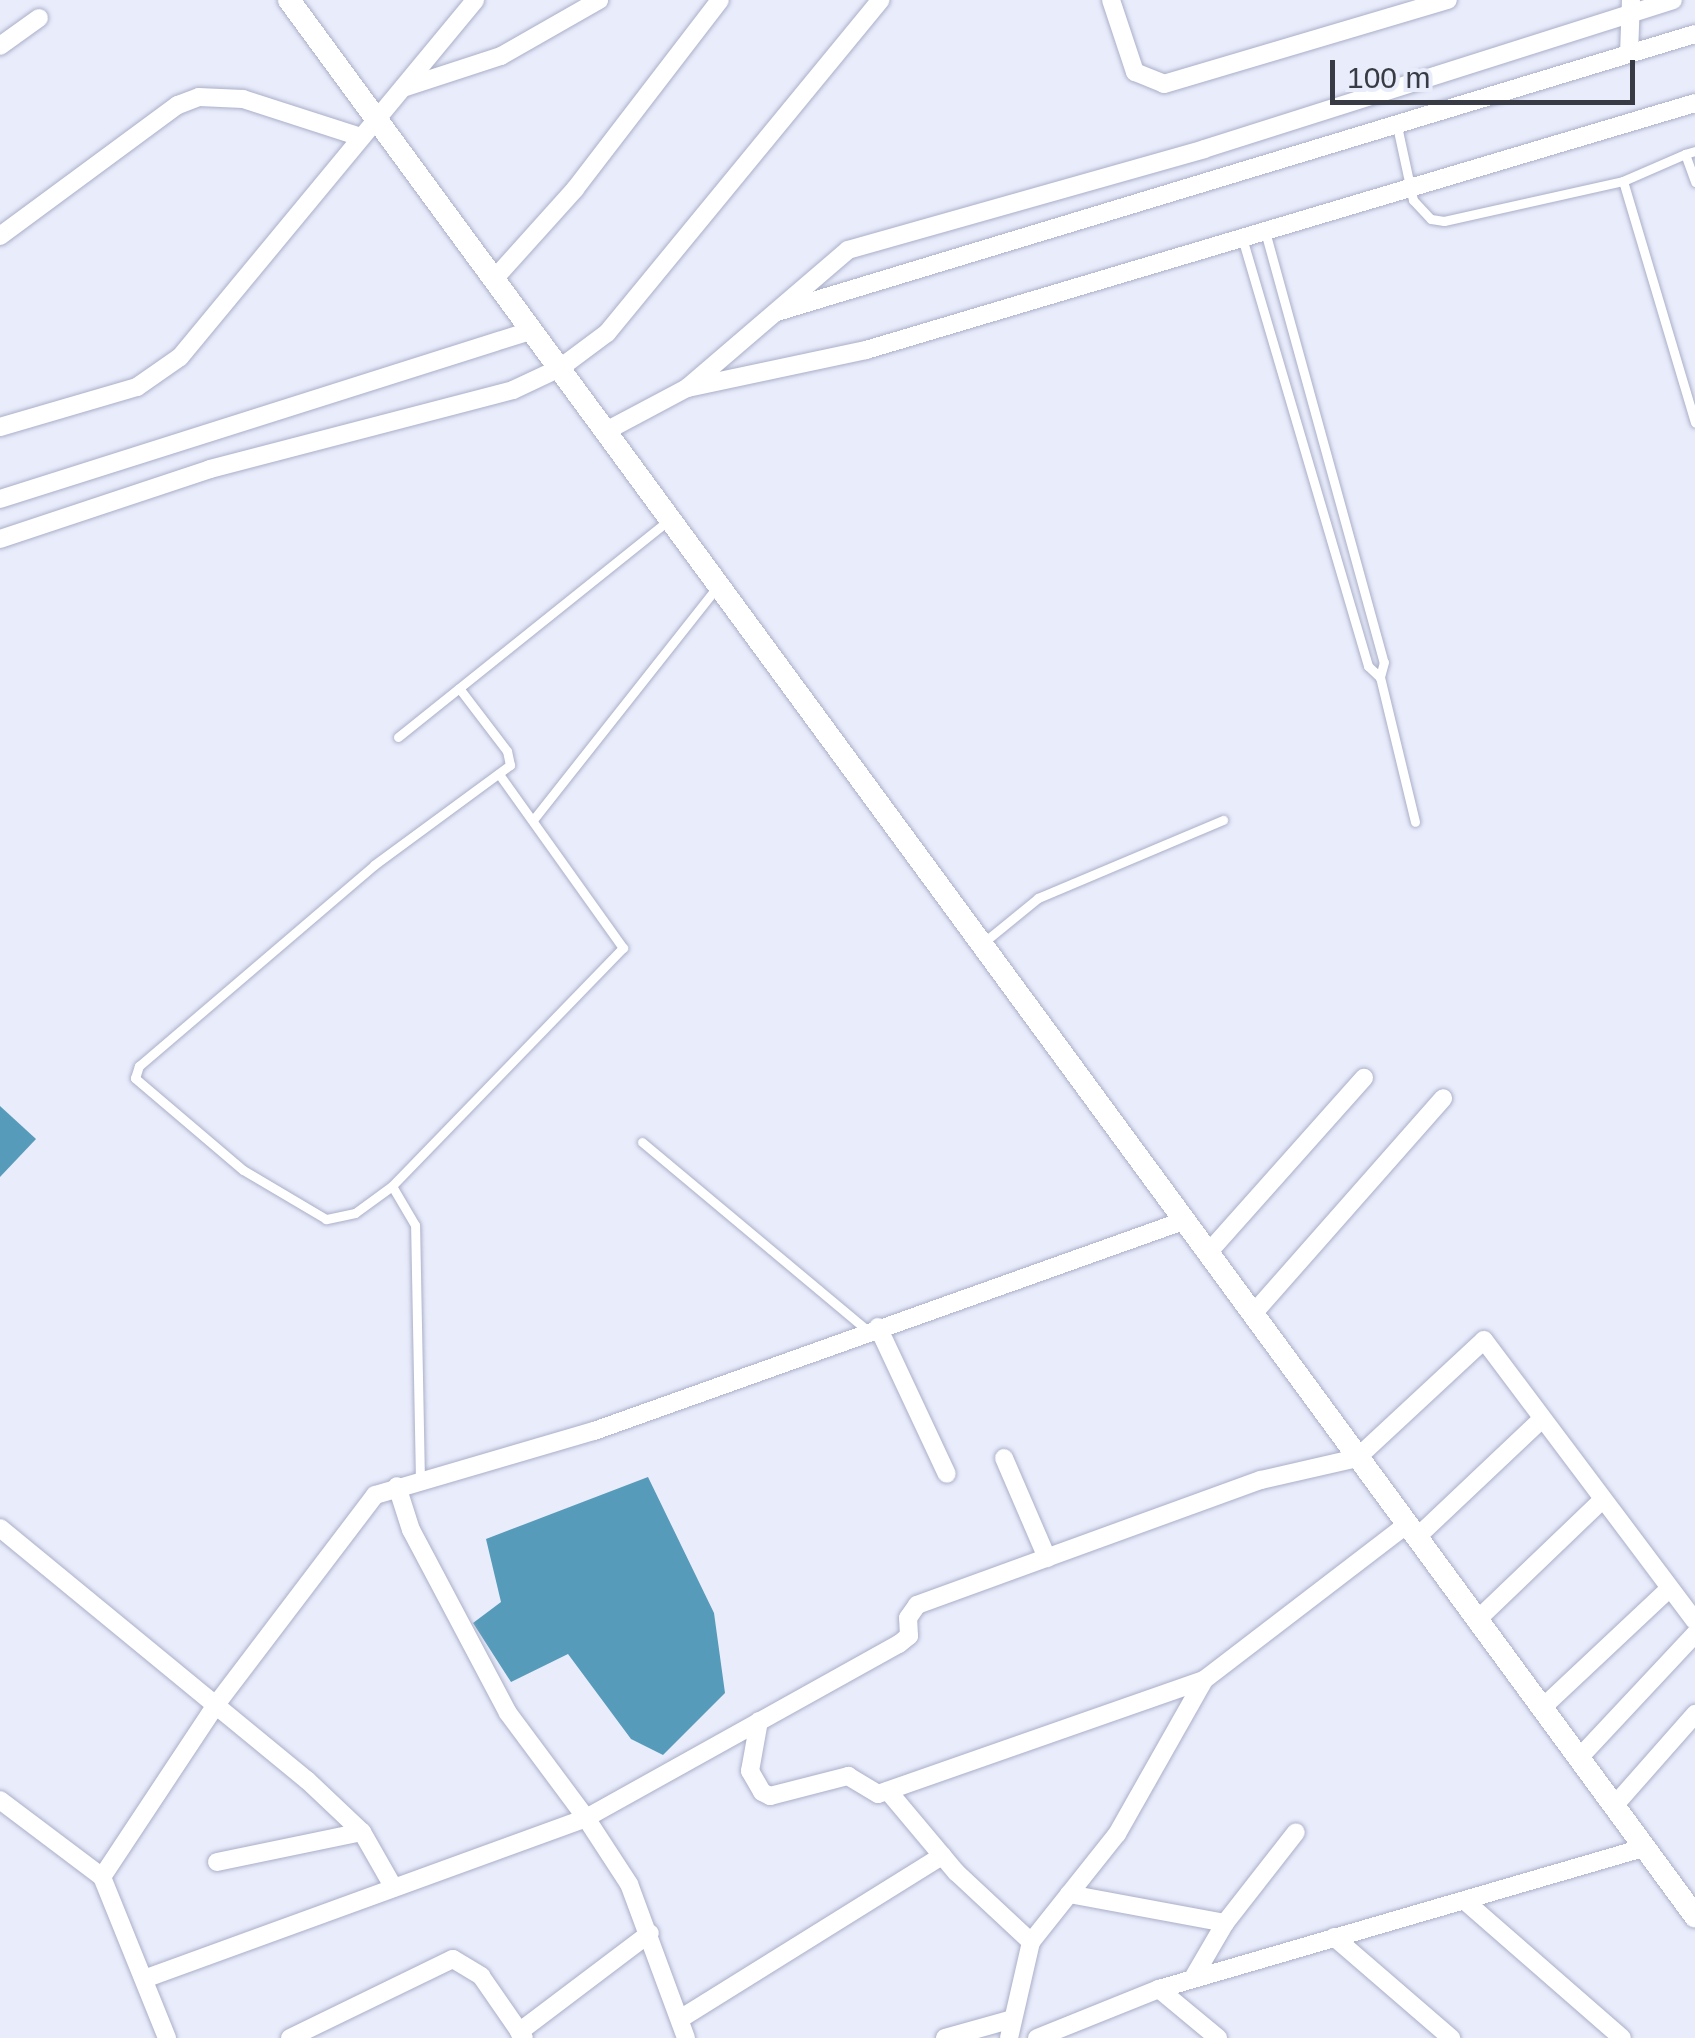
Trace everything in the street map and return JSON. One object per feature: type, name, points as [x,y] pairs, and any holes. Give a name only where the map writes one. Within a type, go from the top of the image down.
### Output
[{"type":"street","points":[[288,0],[368,128],[495,278],[980,946],[1695,1916]]},
{"type":"street","points":[[0,427],[137,387],[180,357],[475,0]]},
{"type":"street","points":[[403,88],[502,56],[599,0]]},
{"type":"street","points":[[495,278],[563,204],[720,0]]},
{"type":"street","points":[[0,539],[210,468],[513,390],[560,368],[607,333],[881,0]]},
{"type":"street","points":[[1112,0],[1135,72],[1164,84],[1448,0]]},
{"type":"street","points":[[606,431],[687,388],[848,250],[1204,148],[1630,7],[1673,0]]},
{"type":"street","points":[[1629,54],[1630,7]]},
{"type":"street","points":[[0,46],[39,18]]},
{"type":"street","points":[[774,313],[1695,34]]},
{"type":"street","points":[[0,236],[178,105],[199,97],[243,99],[368,128]]},
{"type":"street","points":[[687,388],[866,350],[1266,235],[1695,103]]},
{"type":"street","points":[[0,499],[533,330]]},
{"type":"street","points":[[1207,1254],[1364,1078]]},
{"type":"street","points":[[1252,1315],[1443,1098]]},
{"type":"street","points":[[102,1877],[216,1706],[356,1513],[396,1486],[594,1430],[1183,1221]]},
{"type":"street","points":[[873,1330],[947,1474]]},
{"type":"street","points":[[144,1979],[586,1818],[899,1644],[909,1636],[908,1618],[917,1605],[1260,1480],[1357,1458],[1484,1340],[1695,1620]]},
{"type":"street","points":[[945,2038],[1009,2029],[1030,1942],[1117,1834],[1204,1680],[1411,1531],[1542,1419]]},
{"type":"street","points":[[1004,1458],[1047,1558]]},
{"type":"street","points":[[396,1486],[411,1530],[508,1713],[586,1818],[629,1884],[686,2038]]},
{"type":"street","points":[[1476,1621],[1602,1500]]},
{"type":"street","points":[[0,1528],[362,1832],[394,1888]]},
{"type":"street","points":[[1541,1708],[1669,1590]]},
{"type":"street","points":[[1578,1758],[1695,1634]]},
{"type":"street","points":[[759,1722],[750,1771],[762,1792],[770,1796],[848,1776],[873,1793],[1052,1737],[1180,1682],[1204,1680]]},
{"type":"street","points":[[1614,1806],[1695,1714]]},
{"type":"street","points":[[888,1791],[942,1856],[1030,1942]]},
{"type":"street","points":[[0,1800],[102,1877],[167,2038]]},
{"type":"street","points":[[217,1862],[362,1832]]},
{"type":"street","points":[[1193,1978],[1225,1923],[1296,1832]]},
{"type":"street","points":[[1037,2038],[1193,1978],[1642,1848]]},
{"type":"street","points":[[680,2019],[942,1856]]},
{"type":"street","points":[[1069,1894],[1225,1923]]},
{"type":"street","points":[[1465,1900],[1622,2038]]},
{"type":"street","points":[[290,2038],[453,1959],[481,1976],[522,2035],[650,1933]]},
{"type":"street","points":[[1334,1937],[1450,2038]]},
{"type":"street","points":[[1159,1989],[1218,2038]]},
{"type":"lane","points":[[1397,126],[1410,190],[1419,212],[1444,221],[1624,180],[1690,152],[1695,182]]},
{"type":"lane","points":[[1624,180],[1695,422]]},
{"type":"lane","points":[[1266,235],[1384,662],[1380,678],[1415,822]]},
{"type":"lane","points":[[1243,241],[1368,666],[1380,678]]},
{"type":"lane","points":[[1271,338],[1292,333]]},
{"type":"lane","points":[[398,737],[669,520]]},
{"type":"lane","points":[[534,820],[717,586]]},
{"type":"lane","points":[[459,688],[508,751],[510,765],[466,792],[389,853],[136,1071],[138,1084],[228,1158],[326,1220],[355,1213],[392,1186],[624,948],[499,774]]},
{"type":"lane","points":[[980,946],[1038,898],[1223,820]]},
{"type":"lane","points":[[642,1142],[873,1330]]},
{"type":"lane","points":[[392,1186],[415,1225],[420,1481]]},
{"type":"water","points":[[0,1106],[36,1139],[0,1177]]},
{"type":"water","points":[[648,1477],[714,1613],[725,1693],[663,1755],[631,1739],[568,1654],[511,1682],[473,1623],[501,1602],[486,1539]]}]
